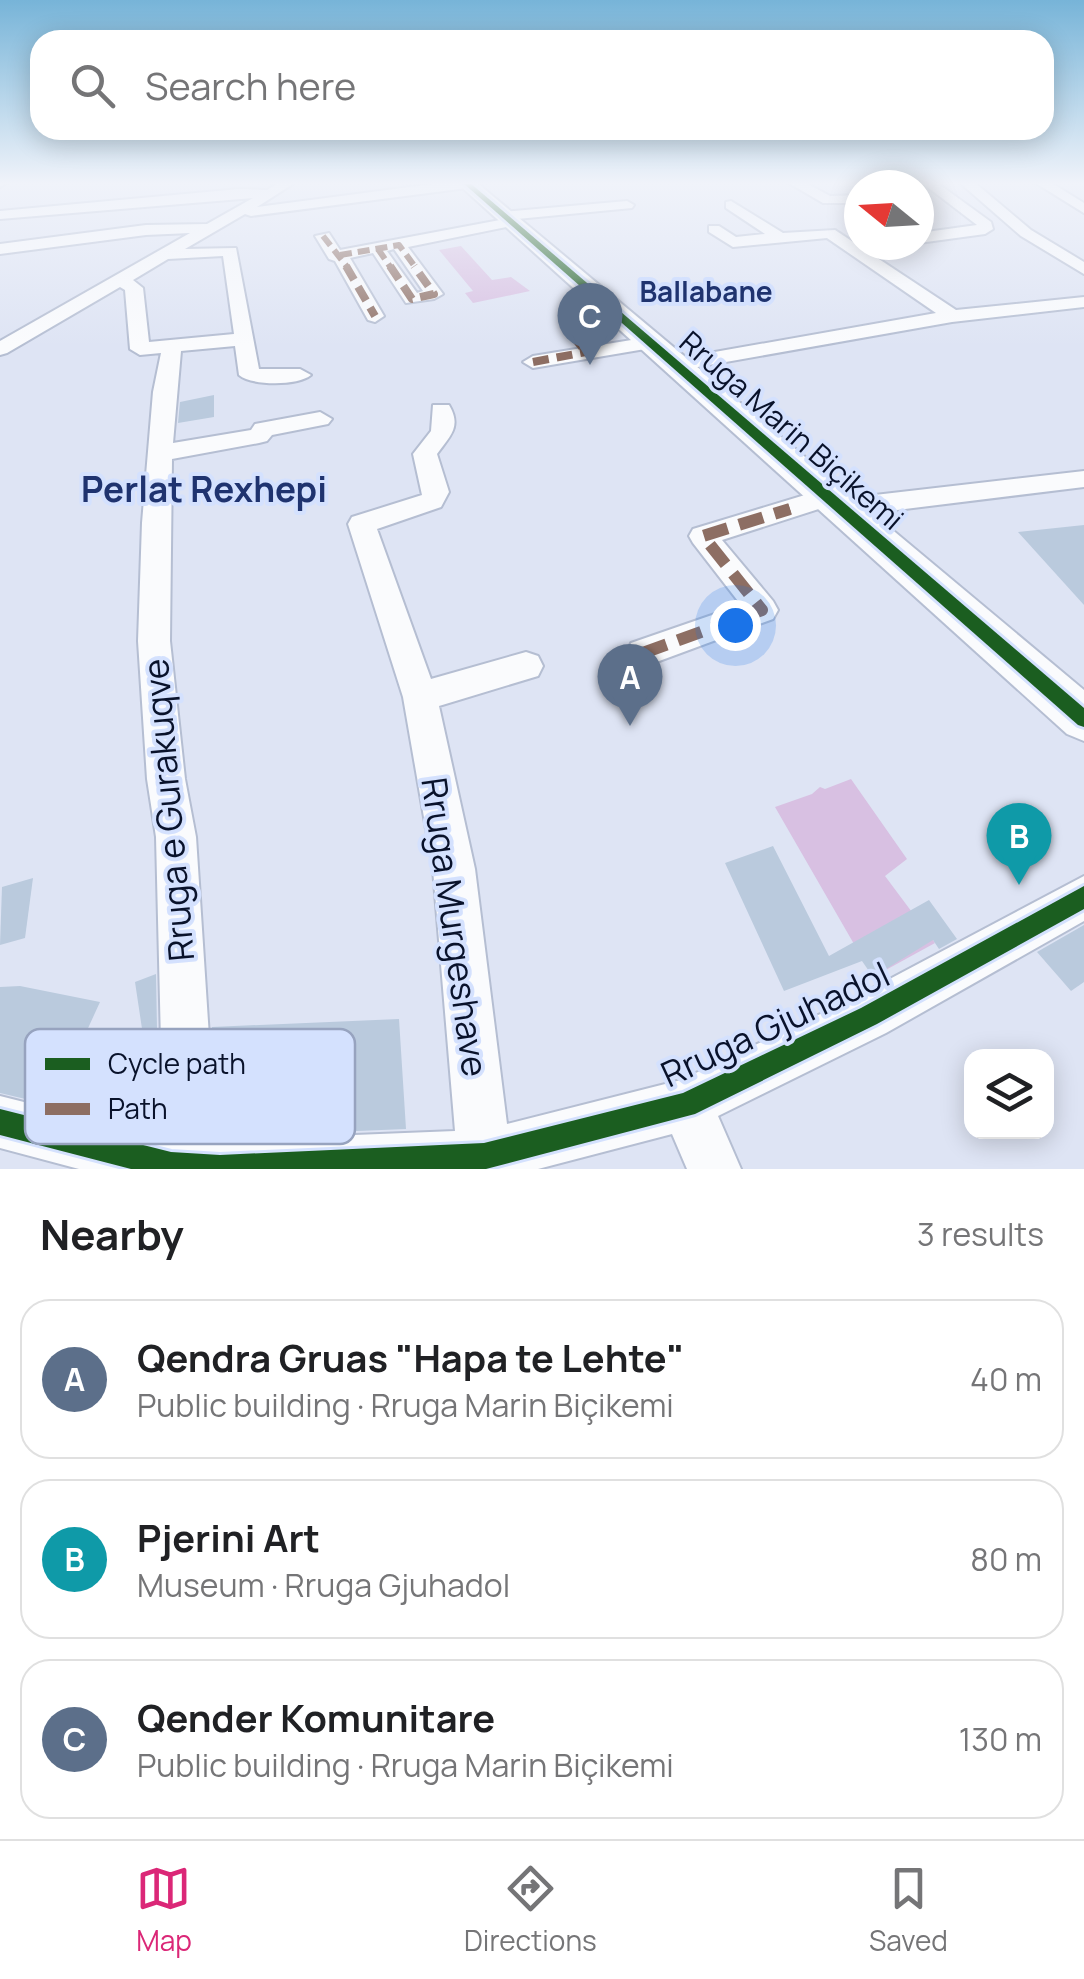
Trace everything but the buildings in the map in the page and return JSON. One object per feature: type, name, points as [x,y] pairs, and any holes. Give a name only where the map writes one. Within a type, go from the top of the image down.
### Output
[{"type":"main road","name":"Rruga Marin Biçikemi","points":[[527,237],[1084,719]]},
{"type":"street","points":[[0,249],[96,237]]},
{"type":"street","points":[[0,349],[195,237]]},
{"type":"street","points":[[324,237],[335,256],[433,237]]},
{"type":"street","points":[[725,237],[733,242],[787,237]]},
{"type":"street","points":[[836,237],[952,316]]},
{"type":"street","points":[[1032,237],[1084,269]]},
{"type":"street","points":[[378,249],[412,299],[434,294],[398,245]]},
{"type":"street","points":[[162,255],[230,251],[252,378],[300,376]]},
{"type":"street","points":[[340,255],[375,316]]},
{"type":"street","points":[[120,279],[134,288],[137,298],[139,347],[172,348],[244,339]]},
{"type":"street","points":[[675,365],[952,316],[1084,302]]},
{"type":"street","points":[[870,330],[898,354]]},
{"type":"street","points":[[572,336],[586,352]]},
{"type":"street","name":"Rruga Marin Biçikemi","points":[[533,362],[650,343]]},
{"type":"street","name":"Rruga e Gurakuqve","points":[[172,348],[164,392],[154,641],[159,719],[176,837],[185,1029]]},
{"type":"street","name":"Rruga Murgeshave","points":[[441,410],[446,423],[443,435],[425,454],[436,492],[432,502],[362,524],[420,698],[454,869],[484,1156]]},
{"type":"street","points":[[161,453],[259,436],[263,429],[320,419]]},
{"type":"street","points":[[834,502],[1084,479]]},
{"type":"street","name":"Rruga Marin Biçikemi","points":[[644,652],[762,610],[703,536],[834,502]]},
{"type":"street","points":[[420,698],[526,666]]},
{"type":"street","name":"Rruga Gjuhadol","points":[[86,1144],[171,1166],[220,1169],[484,1156],[686,1105],[869,1016],[1084,897]]},
{"type":"street","points":[[686,1105],[714,1169]]},
{"type":"street","name":"Rruga Gjuhadol","points":[[0,1122],[25,1128]]},
{"type":"street","name":"Rruga e Gurakuqve","points":[[171,1166],[175,1144]]},
{"type":"shaded area","points":[[461,246],[492,280],[511,277],[530,291],[473,303],[465,293],[473,291],[439,250]]},
{"type":"shaded area","points":[[851,779],[907,859],[885,876],[935,943],[873,977],[775,807],[812,794],[820,787],[825,789]]},
{"type":"marked path","points":[[323,237],[335,256],[340,255],[375,316]]},
{"type":"marked path","points":[[340,255],[399,245],[434,294],[412,299],[378,249]]},
{"type":"marked path","points":[[572,335],[586,352]]},
{"type":"marked path","points":[[533,362],[586,352]]},
{"type":"marked path","points":[[643,653],[762,610],[703,536],[790,509]]},
{"type":"cycle path","points":[[528,237],[1084,719]]},
{"type":"cycle path","points":[[220,1169],[484,1156],[686,1105],[869,1016],[1084,897]]},
{"type":"cycle path","points":[[0,1122],[25,1128]]},
{"type":"cycle path","points":[[86,1144],[171,1166],[220,1169]]},
{"type":"place","name":"Qender Komunitare","points":[[590,365]]},
{"type":"place","name":"Qendra Gruas \"Hapa te Lehte\"","points":[[630,726]]},
{"type":"place","name":"Pjerini Art","points":[[1019,885]]},
{"type":"district","name":"Ballabane","points":[[706,291]]},
{"type":"district","name":"Perlat Rexhepi","points":[[204,489]]}]
